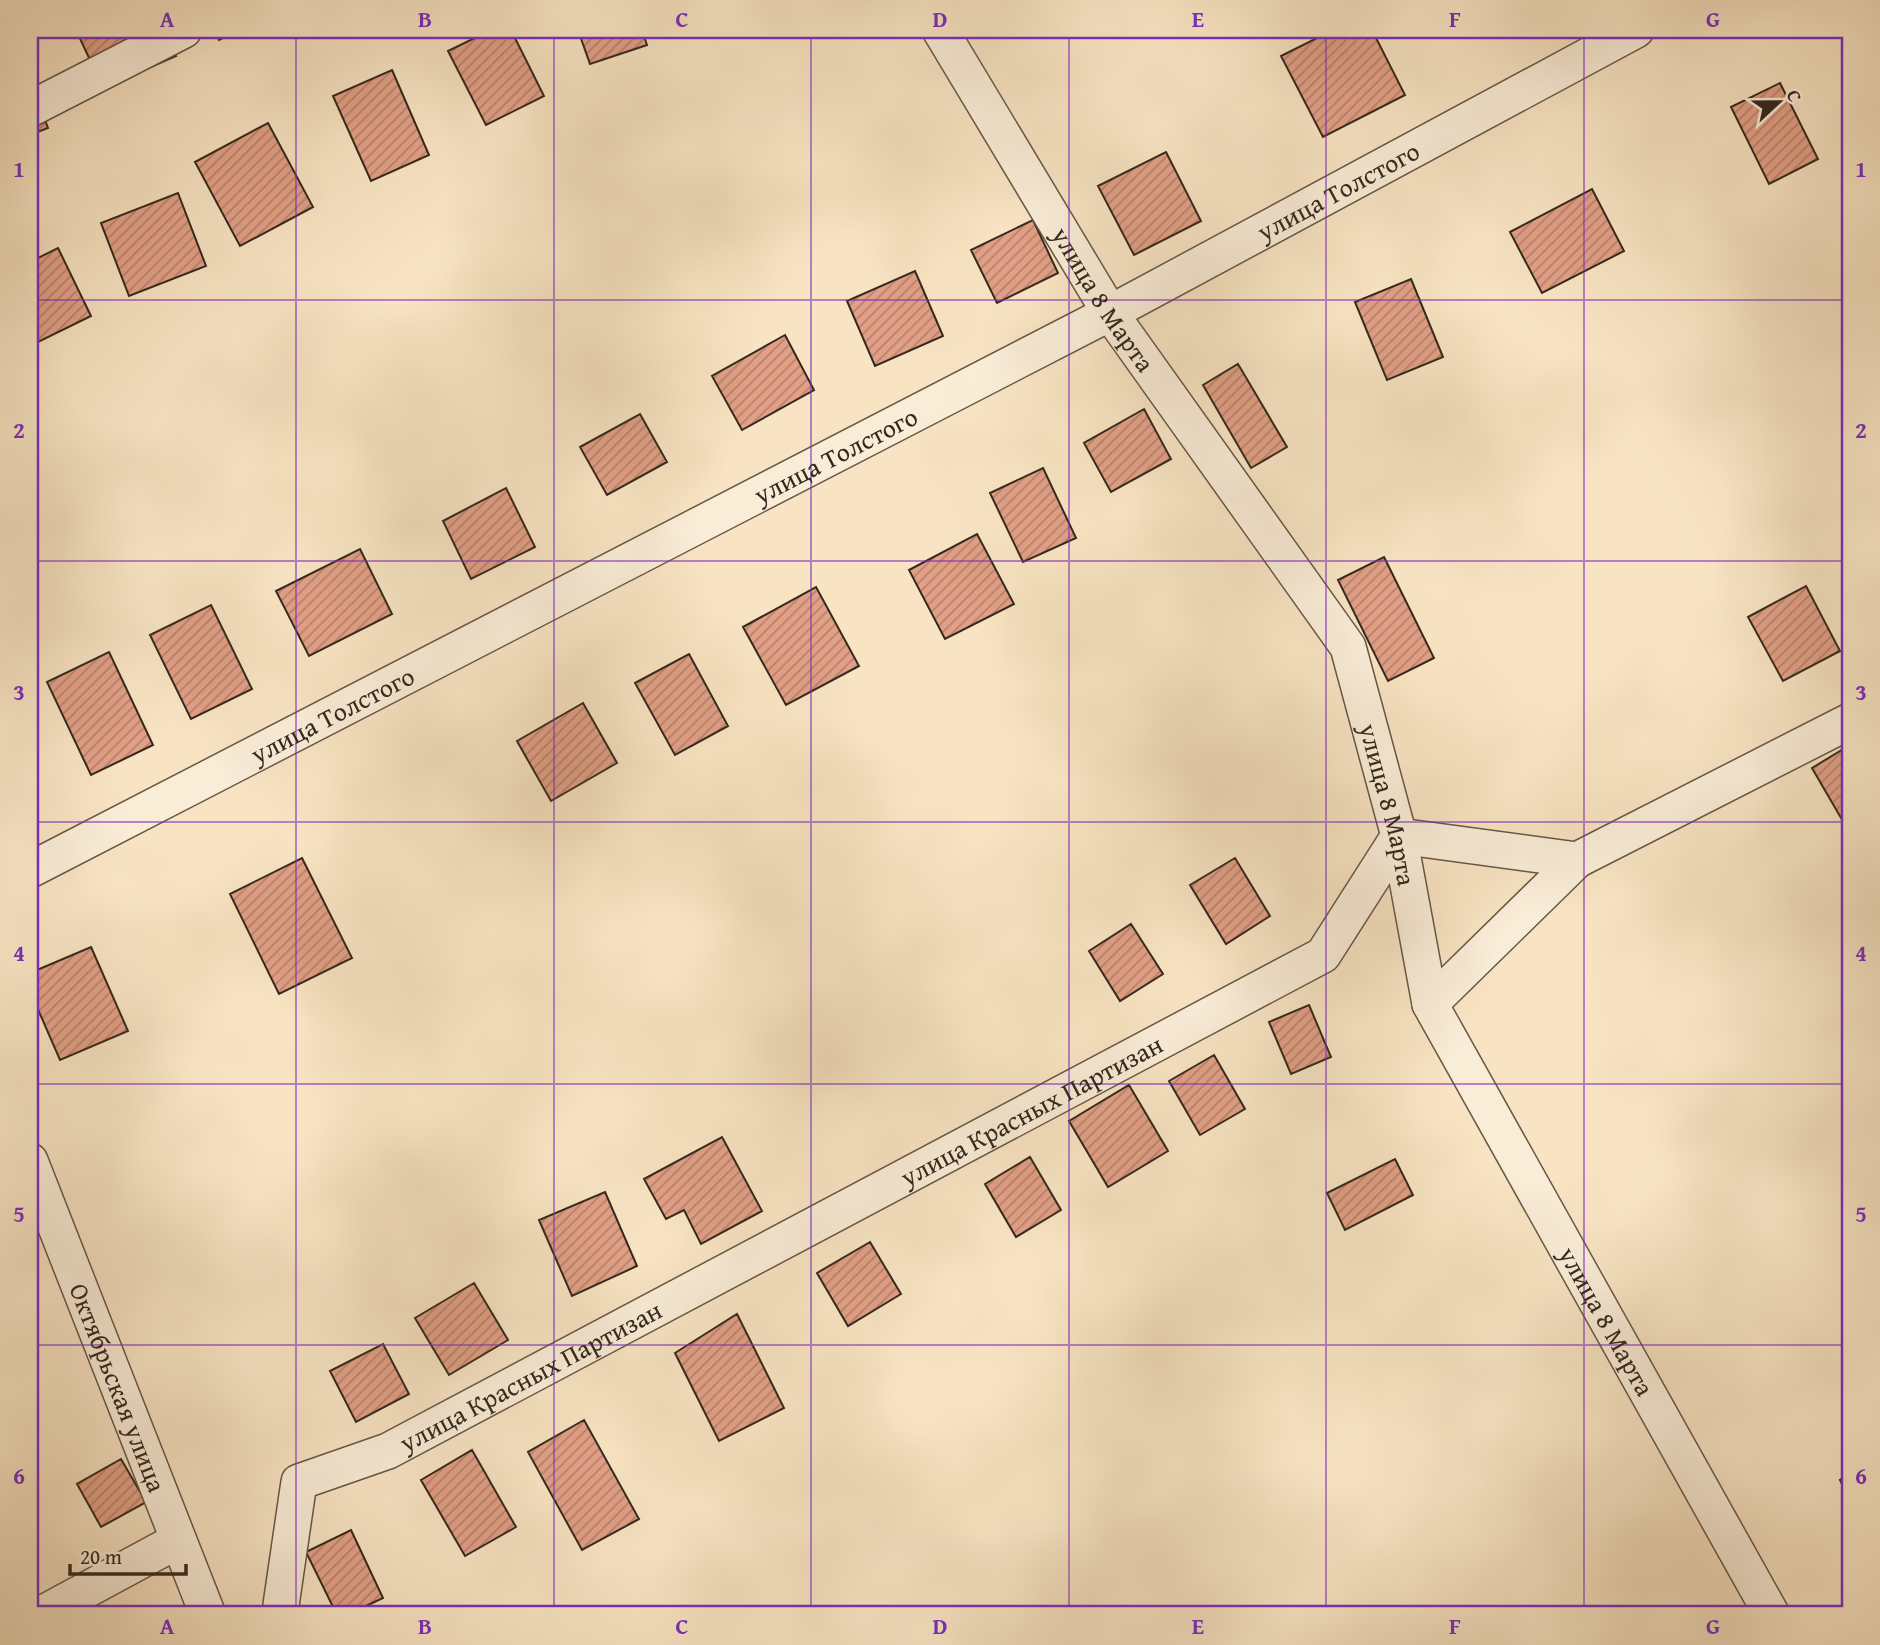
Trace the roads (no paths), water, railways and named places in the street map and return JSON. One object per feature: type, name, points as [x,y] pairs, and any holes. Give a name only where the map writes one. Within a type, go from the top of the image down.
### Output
[{"type":"street","points":[[30,109],[184,30]]},
{"type":"street","name":"улица 8 Марта","points":[[940,30],[1110,313],[1348,647],[1399,836],[1430,1004],[1772,1615]]},
{"type":"street","name":"улица Толстого","points":[[30,870],[1110,313],[1636,30]]},
{"type":"street","points":[[1430,1004],[1577,860],[1850,721]]},
{"type":"street","points":[[1399,836],[1577,860]]},
{"type":"street","name":"улица Красных Партизан","points":[[284,1615],[281,1605],[299,1482],[388,1451],[1323,955],[1399,836]]},
{"type":"street","name":"Октябрьская улица","points":[[30,1161],[208,1615]]},
{"type":"street","points":[[40,1615],[177,1541]]}]
